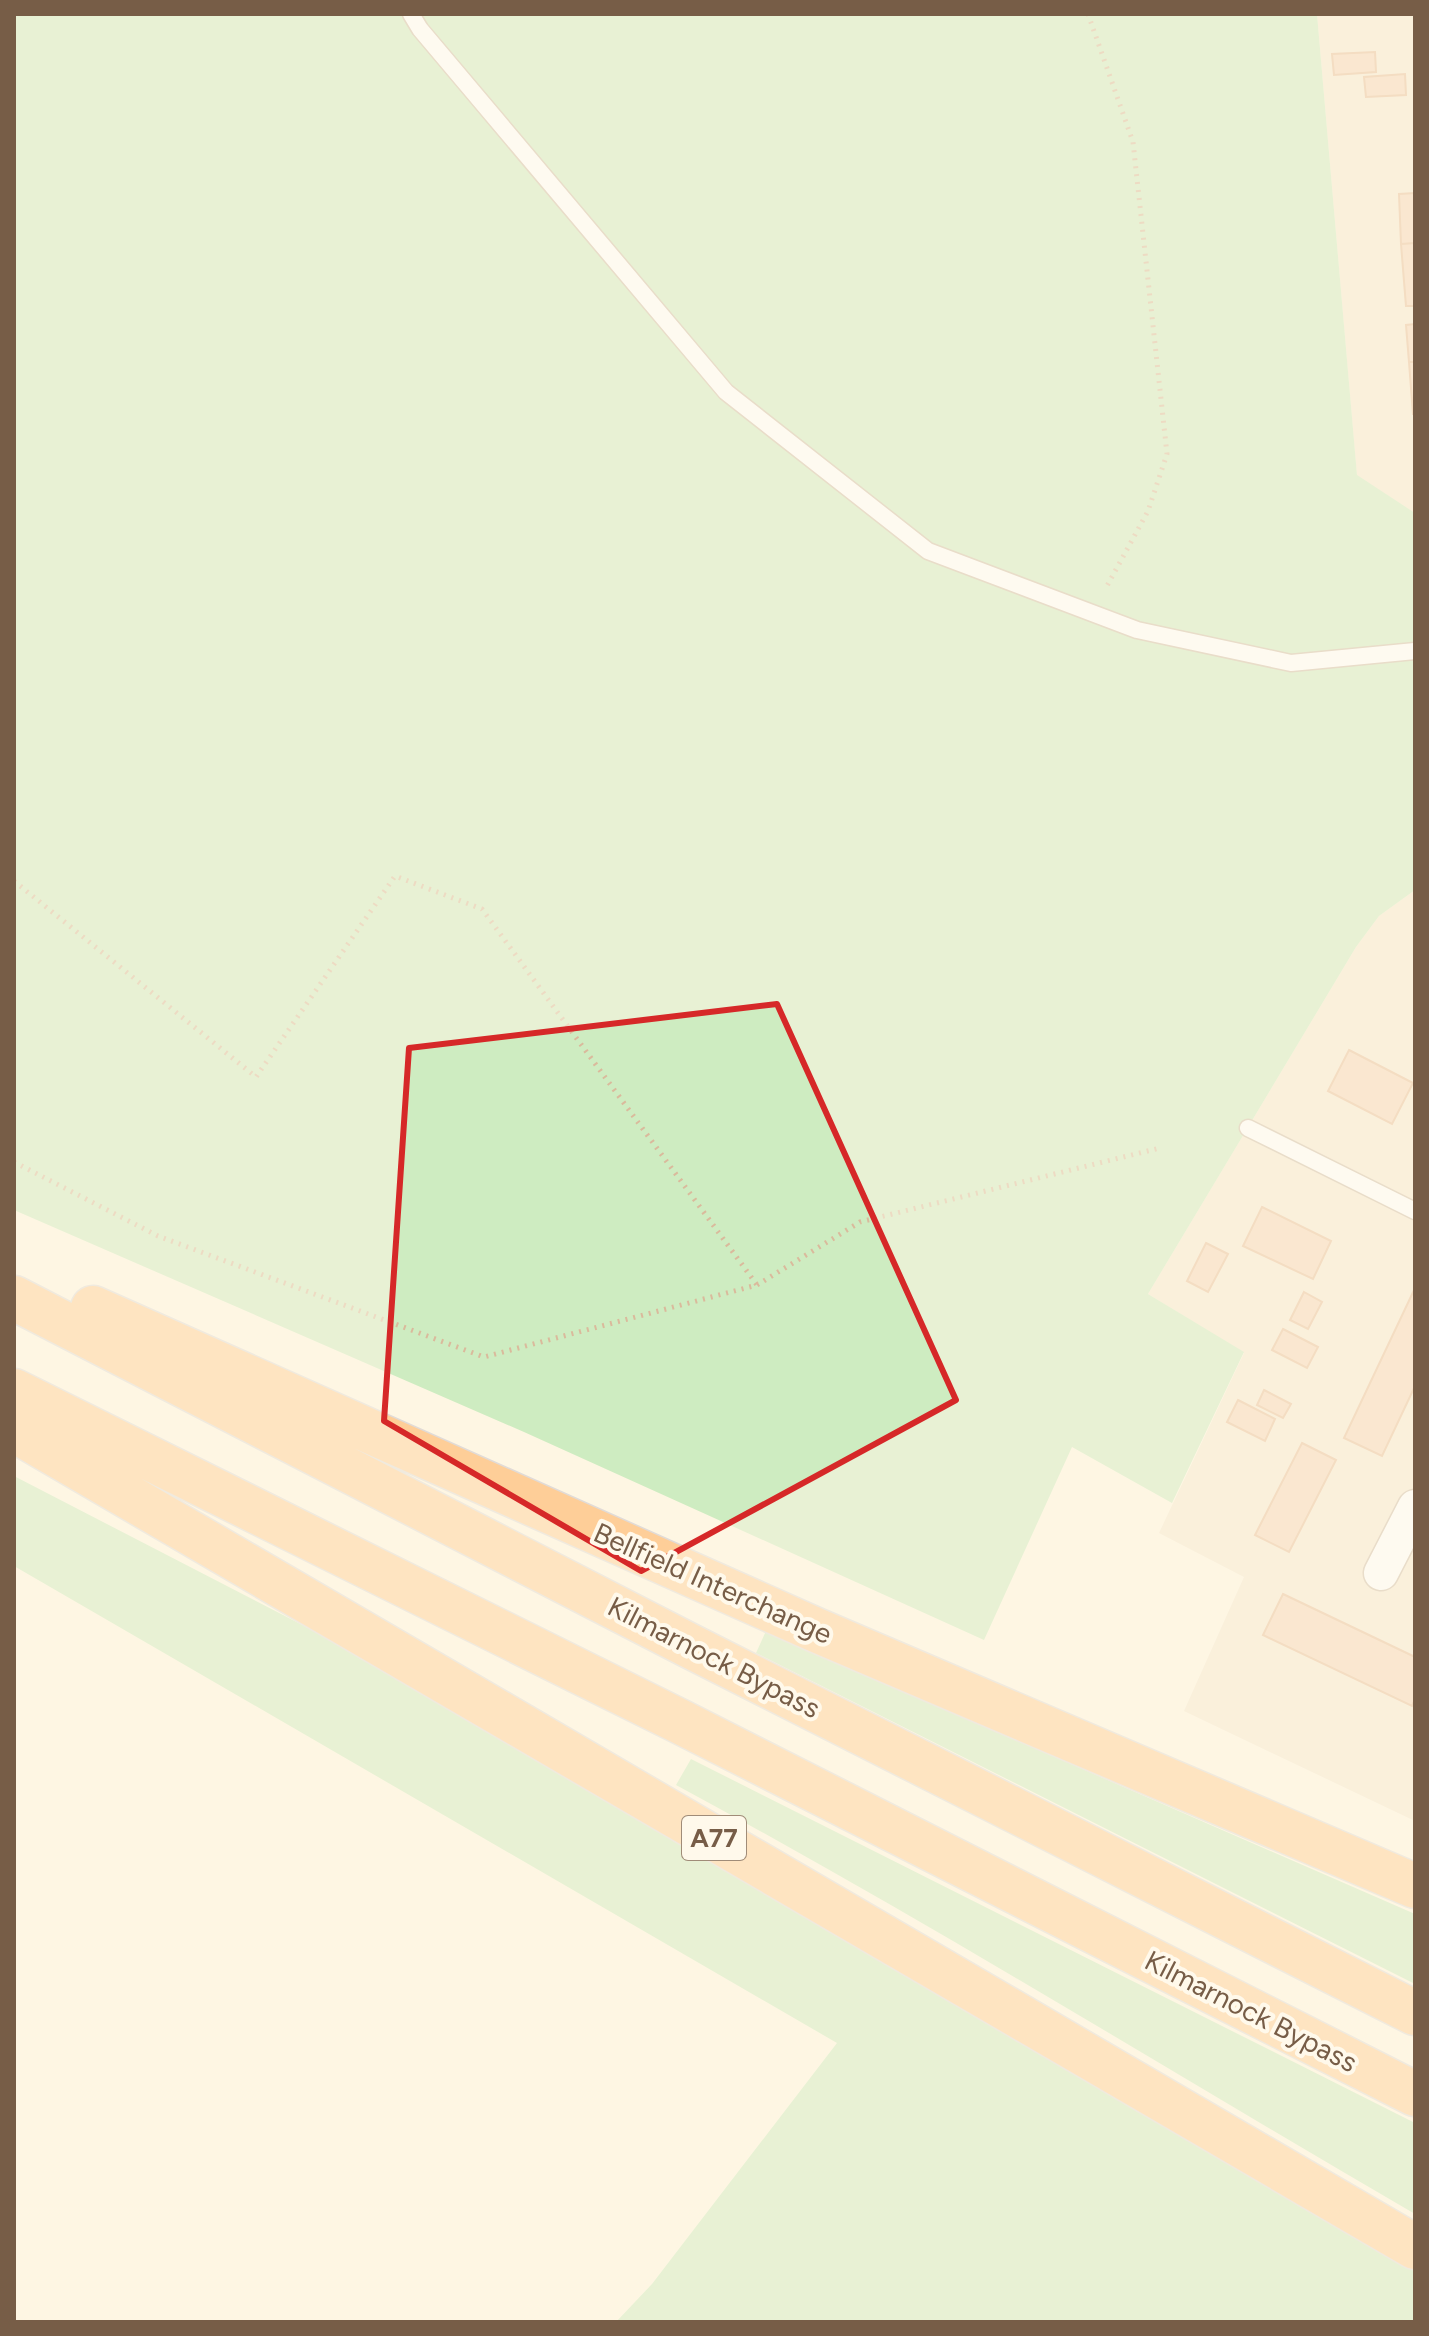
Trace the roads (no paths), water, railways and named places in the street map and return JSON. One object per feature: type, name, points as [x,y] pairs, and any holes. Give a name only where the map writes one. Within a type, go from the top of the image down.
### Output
[{"type":"highway","name":"Bellfield Interchange","points":[[14,1273],[816,1630],[1415,1886]]},
{"type":"highway","name":"Kilmarnock Bypass","points":[[14,1298],[690,1646],[1415,2013]]},
{"type":"highway","name":"Kilmarnock Bypass","points":[[14,1391],[651,1707],[1415,2094]]},
{"type":"highway","name":"A77","points":[[14,1430],[1415,2247]]},
{"type":"street","points":[[1381,1573],[1415,1507]]},
{"type":"lane","points":[[411,14],[420,29],[726,392],[928,551],[1137,630],[1291,663],[1415,651]]},
{"type":"lane","points":[[1248,1128],[1415,1211]]}]
